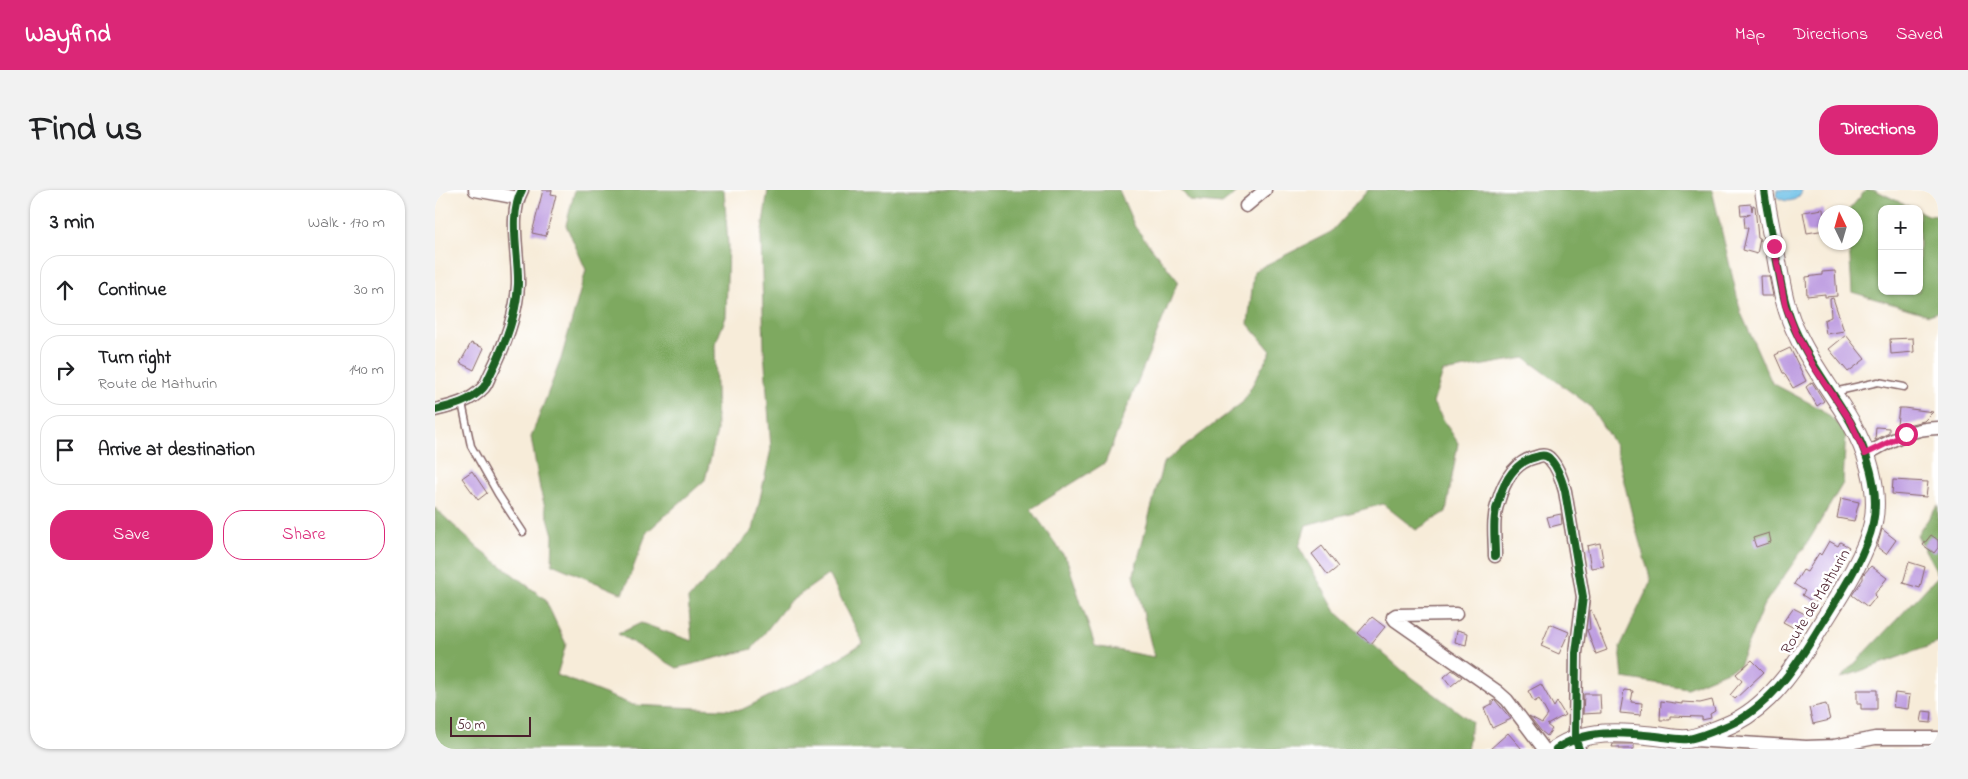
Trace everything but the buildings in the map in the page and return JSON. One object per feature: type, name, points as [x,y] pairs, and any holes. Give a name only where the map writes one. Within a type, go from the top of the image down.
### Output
[{"type":"street","points":[[435,410],[462,403],[483,388],[503,347],[512,321],[518,286],[515,229],[520,194],[475,190]]},
{"type":"street","points":[[1246,206],[1265,190]]},
{"type":"street","name":"Route de Mathurin","points":[[1556,749],[1577,744],[1602,733],[1623,733],[1688,740],[1735,722],[1754,710],[1777,688],[1811,641],[1842,591],[1867,542],[1873,522],[1875,494],[1865,454],[1851,422],[1814,367],[1797,335],[1785,305],[1764,190]]},
{"type":"street","points":[[1865,454],[1917,430],[1938,428]]},
{"type":"street","points":[[1495,556],[1495,513],[1506,481],[1522,461],[1541,455],[1550,458],[1565,491],[1583,588],[1583,607],[1576,653],[1577,744]]},
{"type":"street","points":[[1456,614],[1396,615],[1393,617],[1498,692],[1507,700],[1544,749]]},
{"type":"street","points":[[1688,740],[1807,748],[1833,746],[1875,738],[1938,738]]},
{"type":"lane","points":[[1832,392],[1878,382],[1904,387]]},
{"type":"lane","points":[[462,403],[471,446],[498,494],[523,532]]},
{"type":"green space","points":[[575,190],[724,190],[728,245],[726,317],[715,345],[717,432],[705,480],[647,532],[623,594],[552,564],[553,535],[540,489],[531,437],[561,359],[586,270],[566,225]]},
{"type":"green space","points":[[768,190],[1119,190],[1135,227],[1178,281],[1105,463],[1031,509],[1067,560],[1095,646],[1154,657],[1134,574],[1163,463],[1243,402],[1271,351],[1248,324],[1254,271],[1331,232],[1368,190],[1712,190],[1741,313],[1772,383],[1821,409],[1846,431],[1843,483],[1808,542],[1763,606],[1739,666],[1687,688],[1623,678],[1620,647],[1651,581],[1634,523],[1615,445],[1590,406],[1525,358],[1443,372],[1433,403],[1458,443],[1446,512],[1416,530],[1383,504],[1306,525],[1299,547],[1336,612],[1402,670],[1472,722],[1467,749],[435,749],[435,508],[478,548],[545,599],[566,644],[557,675],[633,705],[741,710],[810,676],[863,643],[829,574],[788,603],[752,649],[677,668],[618,634],[641,623],[692,641],[688,599],[753,530],[771,449],[764,350],[761,237]]},
{"type":"green space","points":[[1181,190],[1240,190],[1222,204],[1190,201]]},
{"type":"green space","points":[[1866,190],[1875,190],[1906,205],[1878,205],[1878,295],[1923,295],[1923,213],[1938,216],[1938,312],[1929,315],[1852,292],[1849,250],[1863,250],[1863,205],[1853,205]]},
{"type":"green space","points":[[1938,505],[1938,574],[1917,535]]},
{"type":"green space","points":[[1938,576],[1938,643],[1841,678]]},
{"type":"water","points":[[1777,190],[1802,190],[1798,197],[1787,201],[1776,196]]},
{"type":"cycle path","points":[[435,410],[467,400],[478,393],[487,382],[505,342],[517,296],[518,273],[515,223],[518,200],[522,190]]},
{"type":"cycle path","points":[[1556,749],[1579,738],[1591,735],[1617,733],[1679,739],[1691,738],[1704,735],[1749,714],[1774,692],[1804,653],[1851,576],[1869,536],[1873,523],[1875,497],[1867,457],[1850,421],[1810,358],[1790,317],[1782,287],[1764,190]]},
{"type":"cycle path","points":[[1495,556],[1495,515],[1500,494],[1507,480],[1522,463],[1543,455],[1547,456],[1553,462],[1565,491],[1583,597],[1576,653],[1575,738],[1579,749]]},
{"type":"route","points":[[1774,246],[1785,305],[1797,335],[1814,367],[1851,422],[1865,454],[1906,434]]}]
